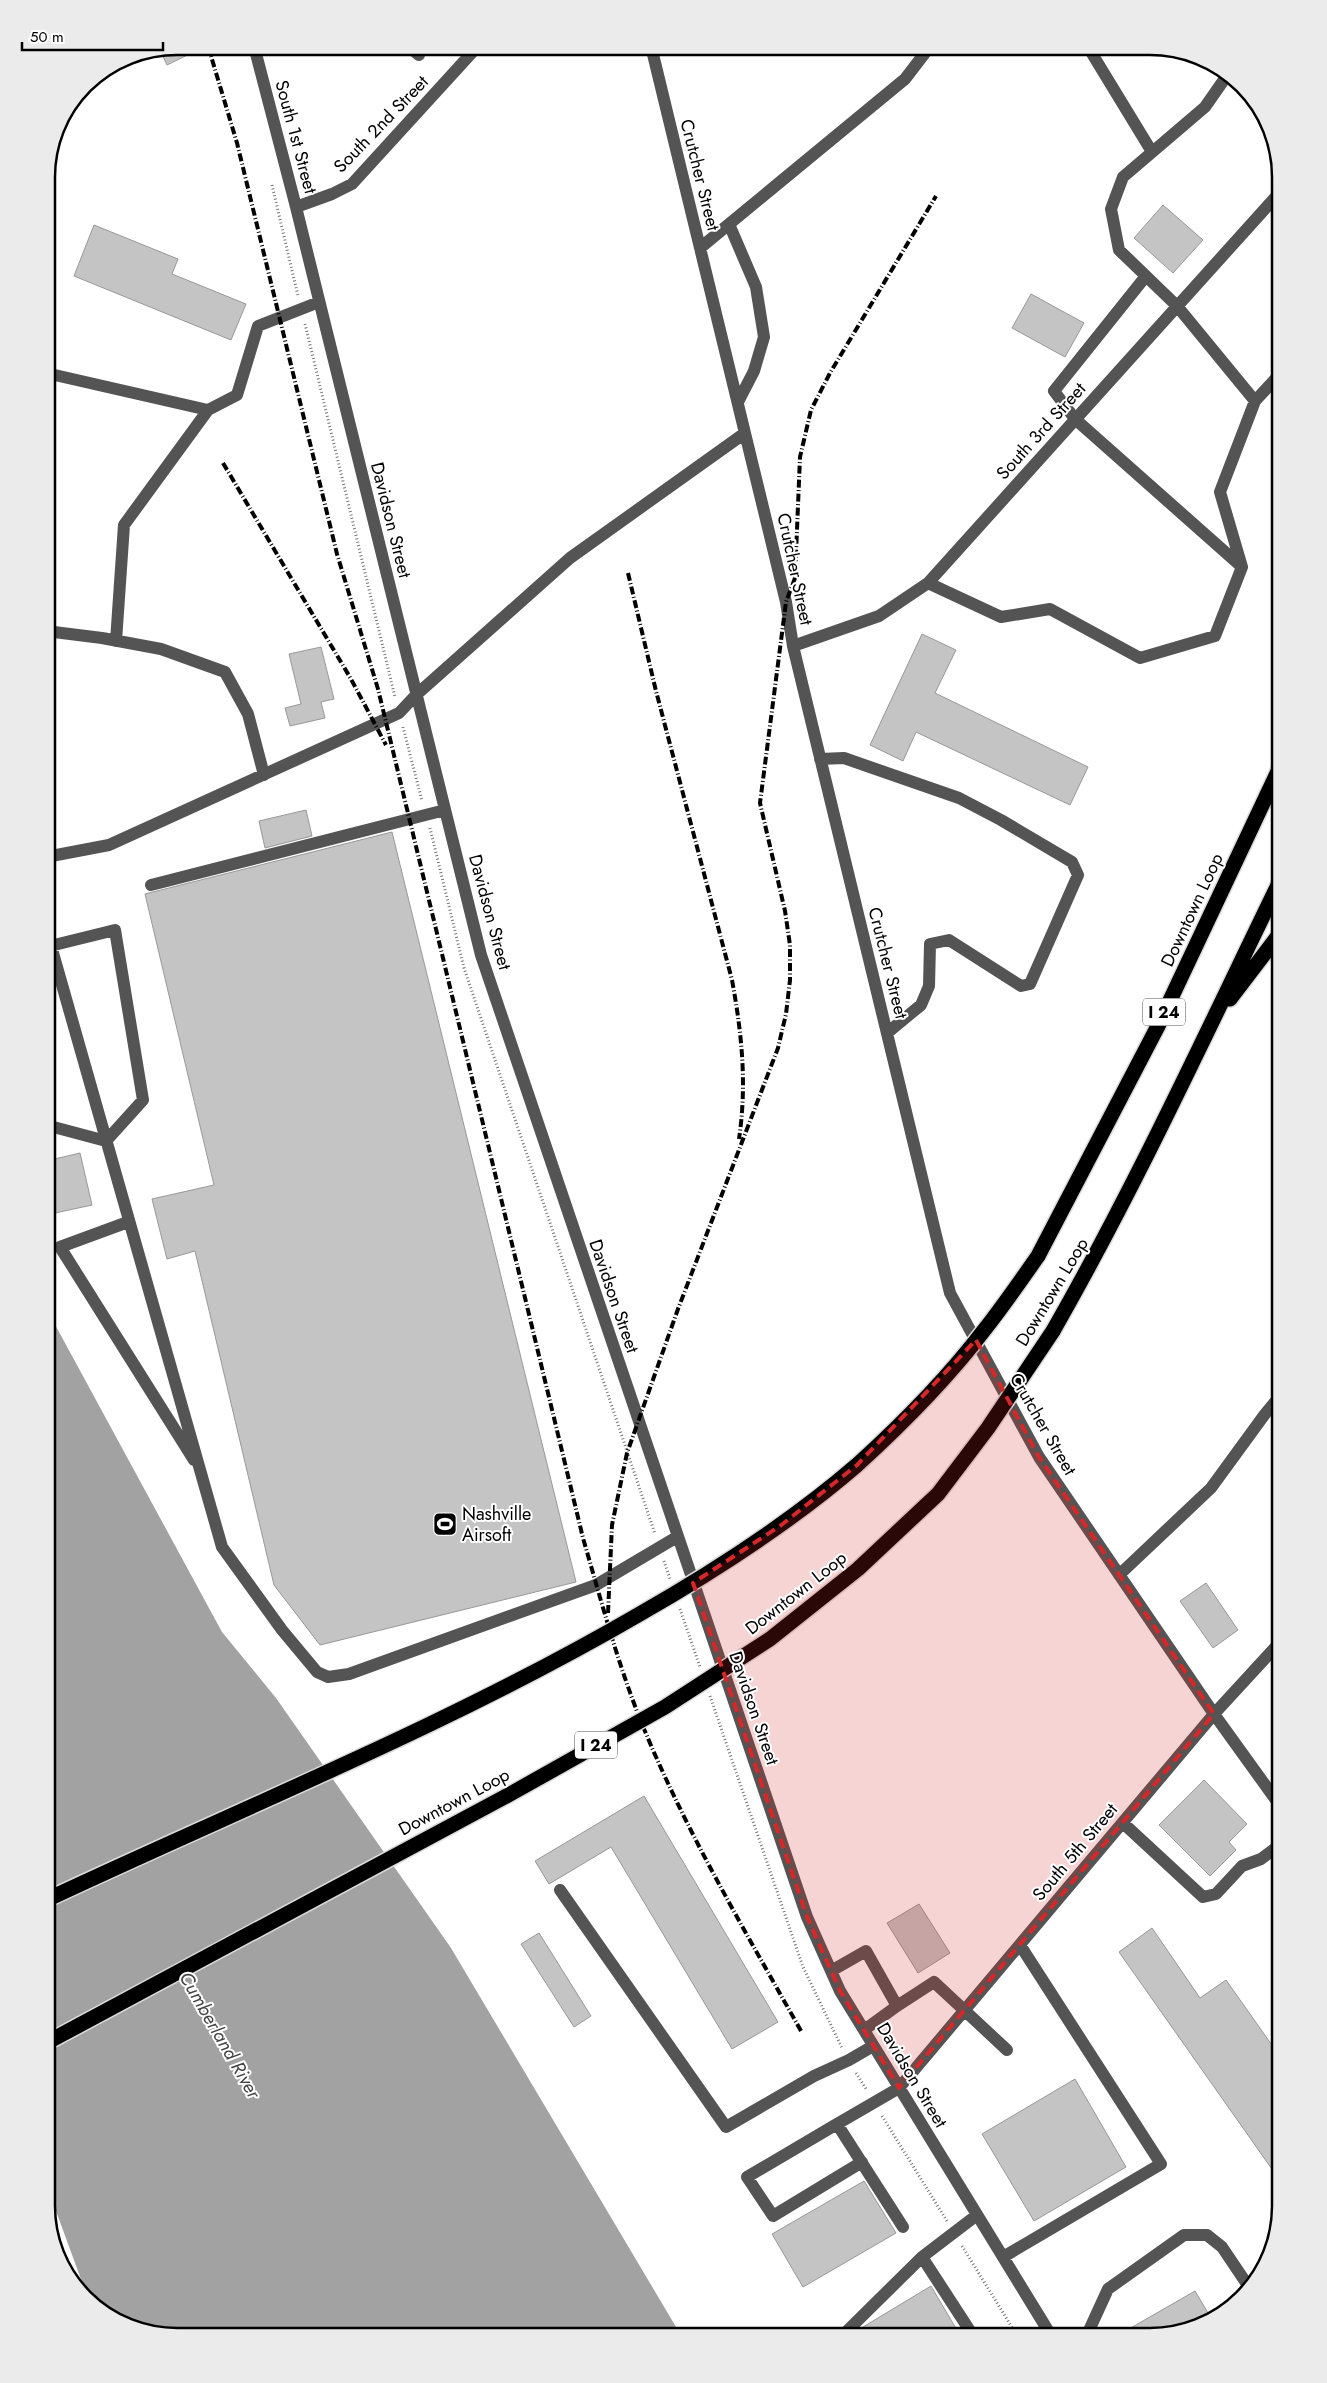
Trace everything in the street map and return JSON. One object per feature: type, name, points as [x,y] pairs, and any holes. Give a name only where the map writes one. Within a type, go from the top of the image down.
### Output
[{"type":"highway","name":"Downtown Loop","points":[[55,1896],[438,1721],[572,1654],[689,1586],[780,1526],[857,1465],[915,1408],[984,1330],[1038,1256],[1158,1026],[1272,784]]},
{"type":"highway","name":"Downtown Loop","points":[[55,2038],[665,1707],[770,1639],[858,1570],[938,1494],[988,1428],[1052,1331],[1102,1243],[1170,1110],[1272,898]]},
{"type":"highway","points":[[1210,1026],[1272,944]]},
{"type":"street","name":"South 1st Street","points":[[256,55],[296,207]]},
{"type":"street","name":"South 2nd Street","points":[[296,207],[332,194],[352,184],[470,55]]},
{"type":"street","name":"Crutcher Street","points":[[653,55],[786,602],[793,646],[820,759],[950,1293],[1039,1457],[1214,1714],[1272,1795]]},
{"type":"street","points":[[700,248],[905,79],[922,55]]},
{"type":"street","points":[[1093,55],[1152,152]]},
{"type":"street","points":[[1224,80],[1205,107],[1123,177],[1110,209],[1119,250],[1177,306],[1255,401]]},
{"type":"street","name":"South 3rd Street","points":[[793,646],[879,616],[928,583],[1272,201]]},
{"type":"street","name":"Davidson Street","points":[[296,207],[481,955],[807,1917],[840,1991],[1046,2328]]},
{"type":"street","points":[[729,224],[756,287],[764,337],[754,371],[738,402]]},
{"type":"street","points":[[1146,276],[1054,392],[1076,419],[1242,567]]},
{"type":"street","points":[[116,640],[124,525],[208,410],[237,395],[258,326],[319,302]]},
{"type":"street","points":[[55,375],[208,410]]},
{"type":"street","points":[[928,583],[1001,617],[1050,608],[1140,658],[1215,636],[1242,567],[1220,492],[1255,401],[1272,383]]},
{"type":"street","points":[[55,856],[109,845],[399,713],[416,695],[570,558],[745,433]]},
{"type":"street","points":[[55,633],[116,640],[161,649],[225,672],[248,714],[264,775]]},
{"type":"street","points":[[820,759],[844,758],[959,798],[1001,820],[1072,862],[1078,875],[1030,984],[1021,986],[949,940],[930,944],[929,986],[921,1005],[887,1033]]},
{"type":"street","points":[[151,885],[445,810]]},
{"type":"street","points":[[55,945],[116,930],[143,1100],[106,1141]]},
{"type":"street","points":[[55,967],[203,1475],[222,1547],[282,1630],[318,1672],[328,1677],[349,1674],[596,1585],[677,1537]]},
{"type":"street","points":[[55,1127],[106,1141]]},
{"type":"street","points":[[128,1222],[60,1247],[203,1475]]},
{"type":"street","points":[[1119,1575],[1211,1488],[1272,1406]]},
{"type":"street","name":"South 5th Street","points":[[862,2162],[773,2216],[747,2177],[899,2088],[1214,1714],[1272,1651]]},
{"type":"street","points":[[1123,1823],[1203,1897],[1216,1894],[1242,1866],[1261,1859],[1272,1851]]},
{"type":"street","points":[[560,1890],[726,2127],[814,2076],[874,2046]]},
{"type":"street","points":[[1003,2257],[1161,2164],[1020,1945]]},
{"type":"street","points":[[832,1972],[866,1951],[897,2006]]},
{"type":"street","points":[[864,2030],[934,1982],[1007,2050]]},
{"type":"street","points":[[837,2124],[904,2227]]},
{"type":"street","points":[[850,2328],[922,2257],[977,2215]]},
{"type":"street","points":[[1090,2328],[1108,2290],[1184,2235],[1207,2236],[1222,2247],[1246,2282]]},
{"type":"street","points":[[922,2257],[968,2328]]},
{"type":"highlighted area","points":[[976,1340],[1039,1457],[1214,1714],[899,2088],[840,1991],[807,1917],[693,1583],[780,1526],[857,1465]]},
{"type":"water","name":"Cumberland River","points":[[55,1325],[222,1632],[276,1698],[451,1948],[677,2328],[169,2328],[153,2326],[130,2319],[116,2312],[103,2303],[82,2282],[56,2211]]},
{"type":"building","points":[[188,55],[167,65],[163,56]]},
{"type":"building","points":[[1163,205],[1203,240],[1173,273],[1134,238]]},
{"type":"building","points":[[94,225],[178,259],[172,274],[246,304],[231,340],[74,276]]},
{"type":"building","points":[[1031,294],[1084,323],[1065,357],[1012,328]]},
{"type":"building","points":[[922,634],[956,650],[935,693],[1088,767],[1070,805],[916,732],[903,761],[870,745]]},
{"type":"building","points":[[321,647],[334,699],[321,702],[325,718],[290,726],[285,708],[301,704],[289,654]]},
{"type":"building","points":[[306,810],[312,836],[265,848],[259,821]]},
{"type":"building","points":[[392,832],[576,1582],[320,1645],[274,1585],[195,1251],[167,1259],[152,1199],[214,1185],[145,894]]},
{"type":"building","points":[[80,1153],[92,1205],[55,1213],[55,1159]]},
{"type":"building","points":[[1206,1583],[1238,1630],[1213,1648],[1180,1601]]},
{"type":"building","points":[[1204,1780],[1247,1824],[1229,1842],[1236,1850],[1210,1876],[1159,1825]]},
{"type":"building","points":[[644,1796],[778,2022],[732,2049],[611,1847],[549,1884],[535,1861]]},
{"type":"building","points":[[919,1904],[950,1953],[918,1973],[887,1923]]},
{"type":"building","points":[[1152,1928],[1200,1998],[1226,1980],[1272,2045],[1272,2169],[1119,1952]]},
{"type":"building","points":[[539,1933],[591,2016],[574,2027],[521,1944]]},
{"type":"building","points":[[1075,2079],[1126,2167],[1034,2221],[982,2134]]},
{"type":"building","points":[[864,2181],[896,2233],[803,2287],[772,2234]]},
{"type":"building","points":[[931,2286],[956,2328],[862,2328]]},
{"type":"building","points":[[1195,2291],[1208,2313],[1174,2326],[1131,2328]]},
{"type":"railway","points":[[211,55],[237,143],[337,554],[378,689],[583,1538],[609,1627],[638,1714],[674,1796],[714,1875],[801,2031]]},
{"type":"railway","points":[[608,1613],[612,1525],[627,1453],[678,1309],[778,1048],[786,1014],[790,980],[790,945],[785,911],[760,803],[786,602],[795,578],[800,457],[811,410],[830,373],[936,196]]},
{"type":"railway","points":[[223,463],[351,679],[386,745]]},
{"type":"railway","points":[[628,573],[656,691],[732,980],[738,1020],[743,1079],[739,1139]]},
{"type":"place","name":"Nashville Airsoft","points":[[445,1524]]}]
